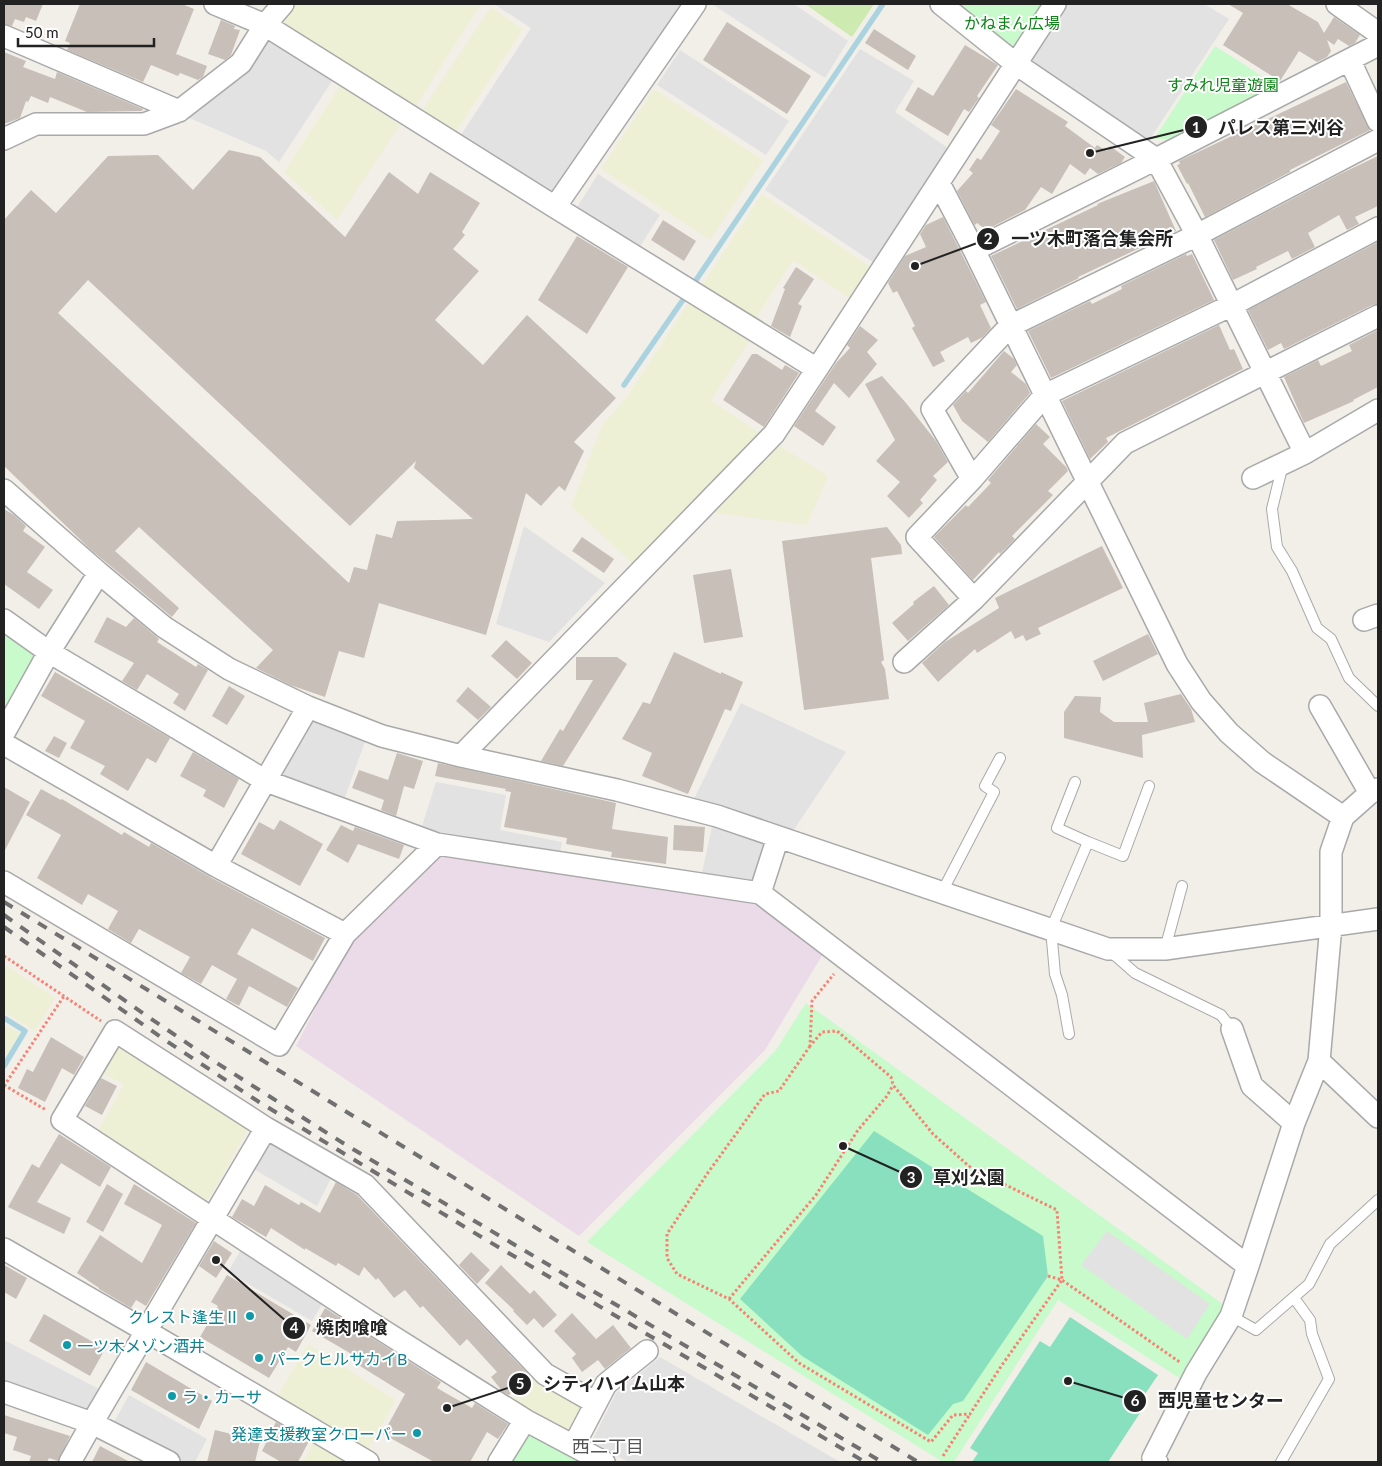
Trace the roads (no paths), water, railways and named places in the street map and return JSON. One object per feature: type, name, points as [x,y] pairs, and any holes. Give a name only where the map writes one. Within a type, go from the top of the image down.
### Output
[{"type":"street","points":[[215,4],[265,25],[817,369]]},
{"type":"street","points":[[4,139],[36,124],[144,124],[179,110],[241,63],[265,25],[282,4]]},
{"type":"street","points":[[555,207],[696,4]]},
{"type":"street","points":[[941,4],[1016,64],[1156,159],[1197,235],[1305,453]]},
{"type":"street","points":[[461,756],[774,434],[1055,4]]},
{"type":"street","points":[[1337,4],[1378,33]]},
{"type":"street","points":[[4,36],[179,110]]},
{"type":"street","points":[[974,250],[1350,61],[1378,45]]},
{"type":"street","points":[[1350,61],[1378,121]]},
{"type":"street","points":[[972,479],[932,409],[1010,326],[1197,235],[1378,140]]},
{"type":"street","points":[[939,183],[974,250],[1176,664],[1201,701],[1230,733],[1262,762],[1343,817]]},
{"type":"street","points":[[974,599],[917,537],[972,479],[1045,395],[1232,305],[1378,228]]},
{"type":"street","points":[[904,662],[974,599],[1125,443],[1378,316]]},
{"type":"street","points":[[1253,478],[1305,453],[1378,410]]},
{"type":"street","points":[[4,490],[98,573],[164,627],[229,669],[308,707],[382,736],[461,756],[617,790],[717,816],[1108,949],[1165,949],[1378,919]]},
{"type":"street","points":[[4,733],[49,652],[98,573]]},
{"type":"street","points":[[4,620],[49,652],[266,781],[437,844],[760,893],[1248,1266]]},
{"type":"street","points":[[1153,1461],[1196,1373],[1231,1316],[1294,1123],[1319,1061],[1331,925],[1331,852],[1343,817],[1374,791],[1320,706]]},
{"type":"street","points":[[216,866],[308,707]]},
{"type":"street","points":[[4,744],[216,866],[345,934]]},
{"type":"street","points":[[760,893],[778,837]]},
{"type":"street","points":[[4,882],[279,1045],[345,934],[437,844]]},
{"type":"street","points":[[1232,1029],[1252,1086],[1294,1123]]},
{"type":"street","points":[[596,1403],[545,1374],[364,1185],[266,1128],[116,1031],[62,1120],[368,1321],[525,1420],[604,1462]]},
{"type":"street","points":[[1319,1061],[1378,1117]]},
{"type":"street","points":[[70,1462],[266,1128]]},
{"type":"street","points":[[4,1249],[368,1462]]},
{"type":"street","points":[[574,1445],[606,1384],[646,1351]]},
{"type":"street","points":[[4,1392],[92,1423],[169,1462]]},
{"type":"street","points":[[499,1462],[525,1420]]},
{"type":"lane","points":[[1283,464],[1272,508],[1277,547],[1292,571],[1317,628],[1331,639],[1349,678],[1378,706]]},
{"type":"lane","points":[[942,892],[994,792],[985,786],[1000,758]]},
{"type":"lane","points":[[1075,782],[1057,828],[1123,856],[1149,786]]},
{"type":"lane","points":[[1069,1034],[1062,995],[1055,974],[1051,929],[1088,842]]},
{"type":"lane","points":[[1165,949],[1182,886]]},
{"type":"lane","points":[[1108,949],[1135,973],[1222,1015],[1232,1029]]},
{"type":"lane","points":[[1231,1316],[1256,1330],[1309,1284],[1330,1244],[1378,1200]]},
{"type":"lane","points":[[1281,1462],[1329,1379],[1312,1334],[1310,1320],[1294,1298]]},
{"type":"waterway","points":[[692,286],[883,4]]},
{"type":"waterway","points":[[624,385],[687,294]]},
{"type":"waterway","points":[[4,1018],[25,1031],[4,1066]]},
{"type":"railway","points":[[4,902],[918,1462]]},
{"type":"railway","points":[[4,915],[209,1058],[346,1145],[882,1462]]},
{"type":"railway","points":[[4,927],[162,1038],[259,1102],[483,1238],[865,1462]]},
{"type":"place","name":"パレス第三刈谷","points":[[1090,153]]},
{"type":"place","name":"一ツ木町落合集会所","points":[[915,266]]},
{"type":"place","name":"草刈公園","points":[[843,1146]]},
{"type":"place","name":"焼肉喰喰","points":[[216,1260]]},
{"type":"place","name":"クレスト逢生Ⅱ","points":[[250,1316]]},
{"type":"place","name":"一ツ木メゾン酒井","points":[[67,1345]]},
{"type":"place","name":"パークヒルサカイB","points":[[259,1358]]},
{"type":"place","name":"西児童センター","points":[[1068,1381]]},
{"type":"place","name":"ラ・カーサ","points":[[172,1396]]},
{"type":"place","name":"シティハイム山本","points":[[447,1408]]},
{"type":"place","name":"発達支援教室クローバー","points":[[417,1433]]},
{"type":"district","name":"西二丁目","points":[[608,1446]]},
{"type":"park label","name":"かねまん広場","points":[[1012,22]]},
{"type":"park label","name":"すみれ児童遊園","points":[[1223,84]]}]
